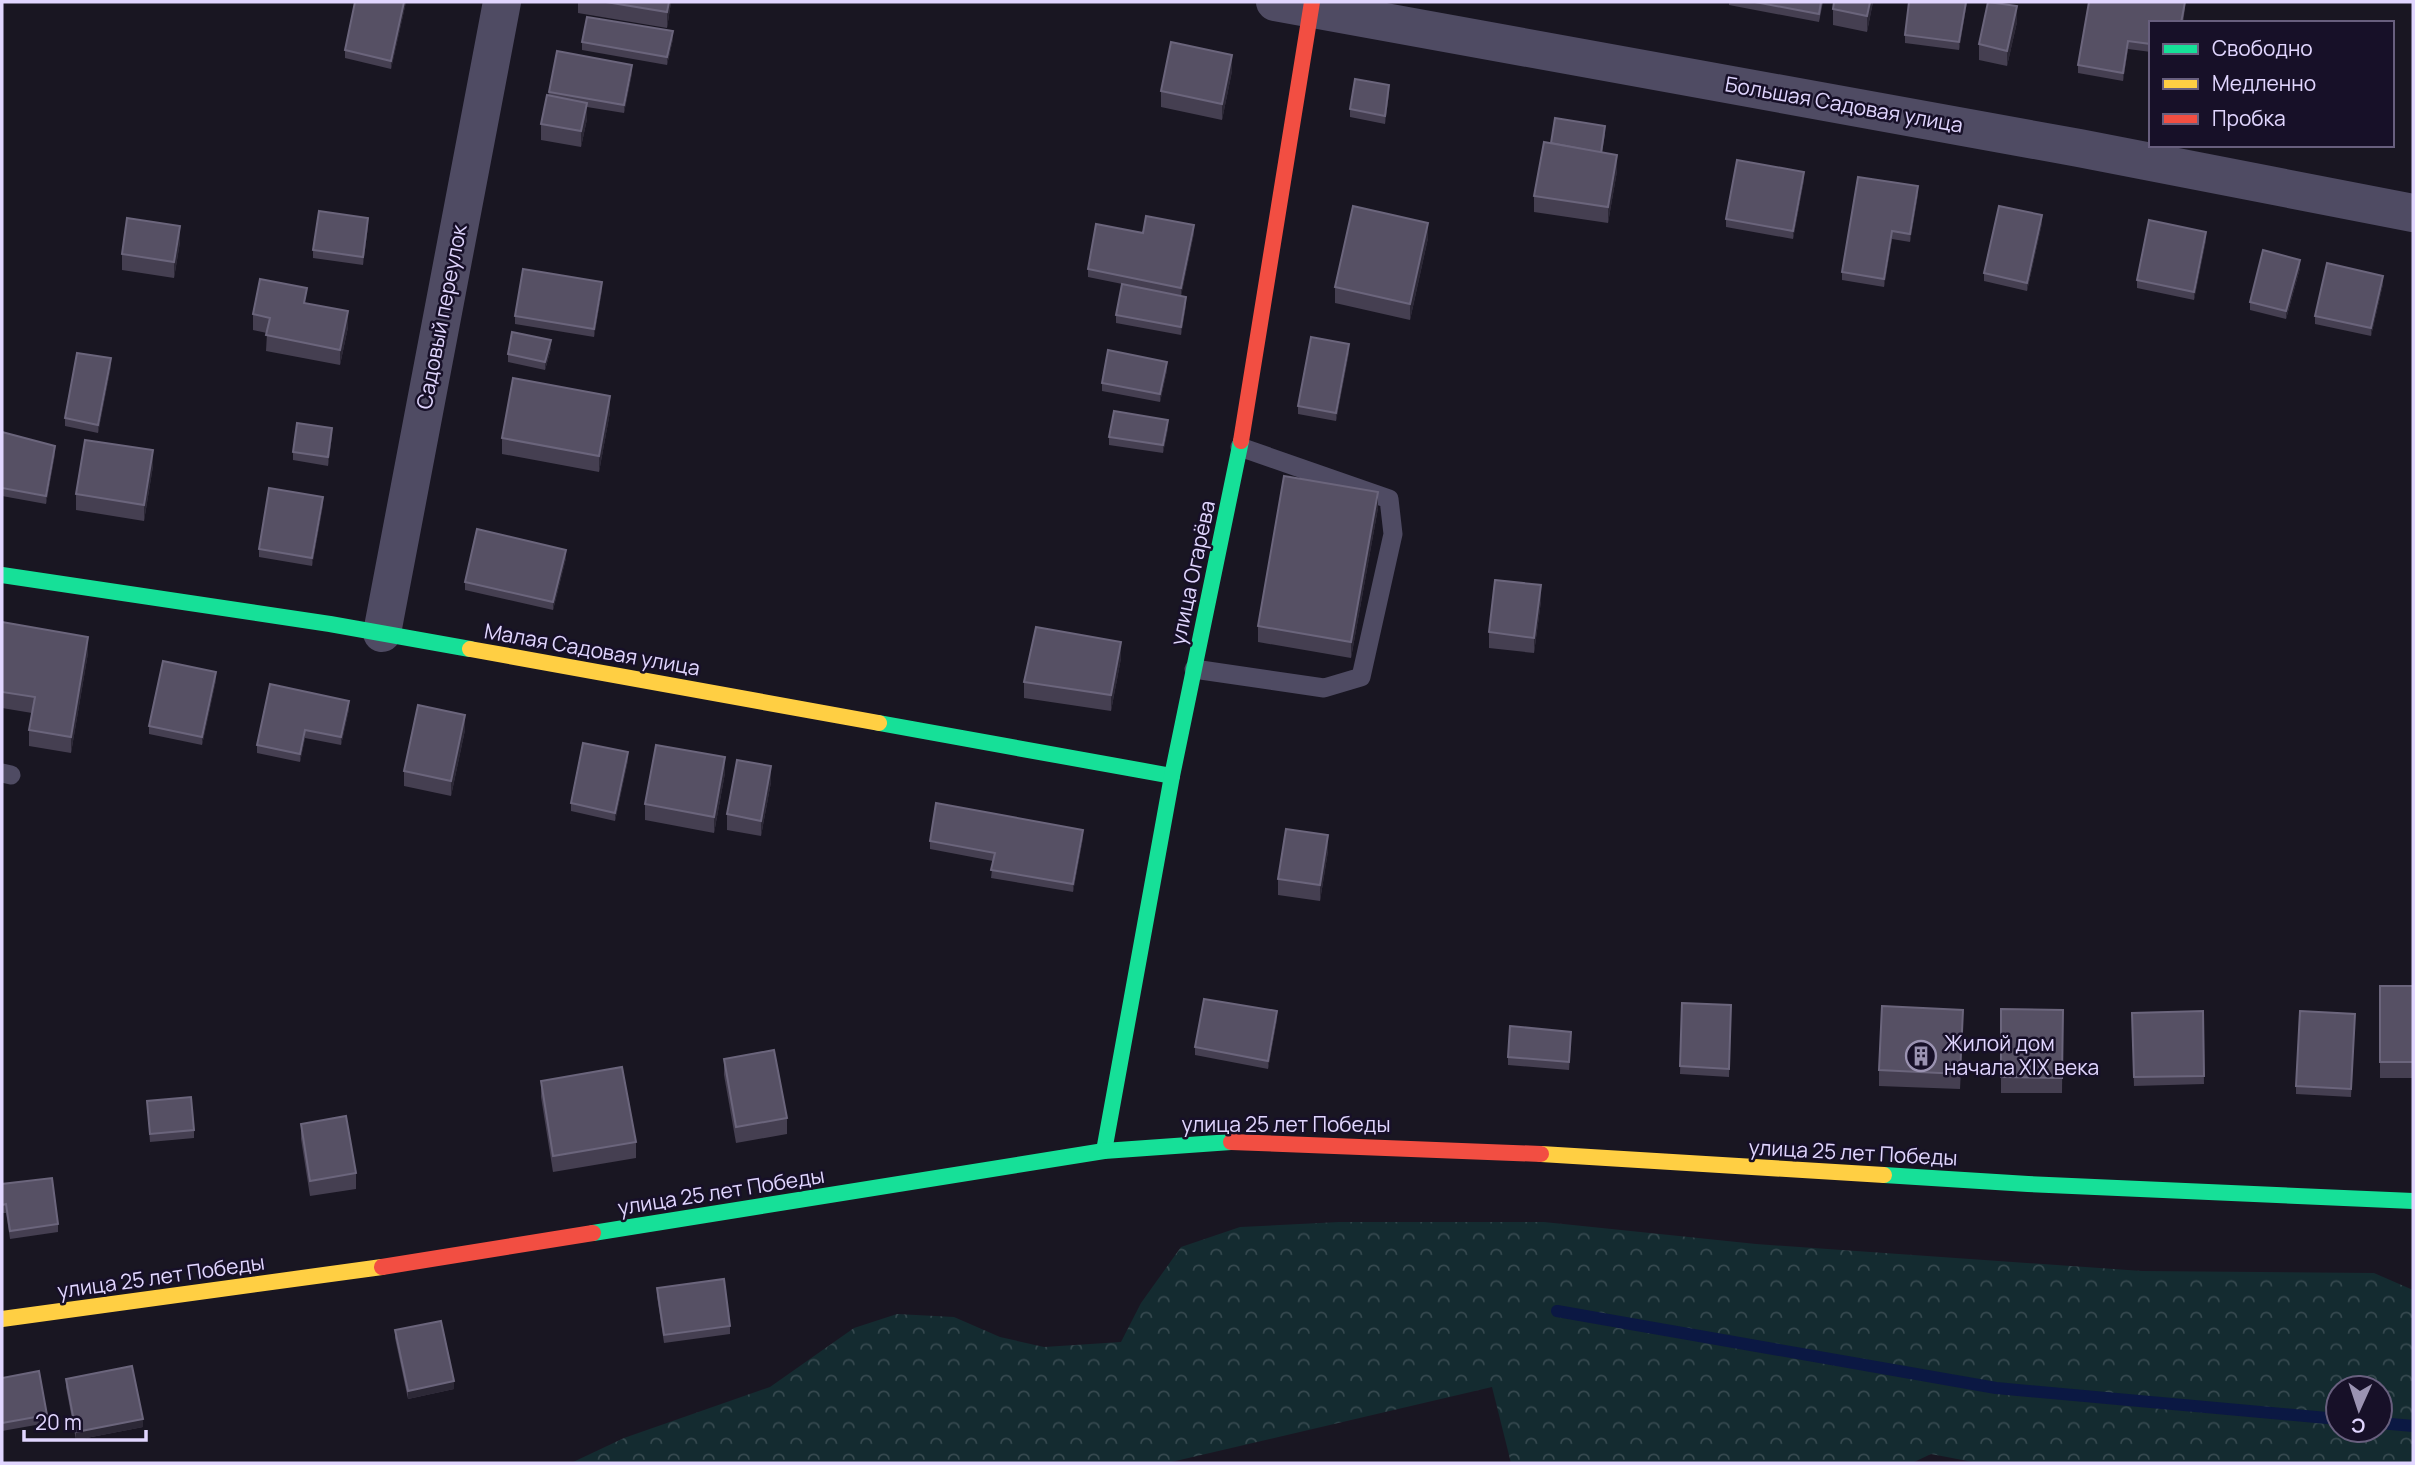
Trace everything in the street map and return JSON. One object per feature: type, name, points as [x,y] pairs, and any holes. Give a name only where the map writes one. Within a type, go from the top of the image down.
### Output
[{"type":"main road","name":"улица Огарёва","points":[[1104,1152],[1172,776],[1240,447],[1299,4]]},
{"type":"main road","name":"Малая Садовая улица","points":[[2,575],[382,633],[1172,776]]},
{"type":"main road","name":"улица 25 лет Победы","points":[[2,1319],[341,1274],[1104,1152],[1226,1142],[1478,1150],[2014,1184],[2413,1201]]},
{"type":"street","name":"Садовый переулок","points":[[382,633],[502,2]]},
{"type":"street","name":"Большая Садовая улица","points":[[1299,4],[2079,148],[2413,213]]},
{"type":"lane","points":[[1194,669],[1324,688],[1362,677],[1392,534],[1389,499],[1240,447]]},
{"type":"green space","points":[[1339,1222],[1544,1222],[1756,1244],[2142,1271],[2374,1273],[2413,1290],[2413,1463],[1978,1463],[1931,1454],[1912,1463],[1511,1463],[1492,1387],[1167,1463],[571,1463],[624,1438],[770,1387],[854,1328],[897,1314],[954,1317],[1000,1337],[1044,1347],[1121,1342],[1141,1303],[1181,1247],[1240,1227]]},
{"type":"building","points":[[355,2],[404,2],[391,61],[345,50]]},
{"type":"building","points":[[606,2],[669,2],[667,12]]},
{"type":"building","points":[[1755,2],[1821,2],[1819,14]]},
{"type":"building","points":[[1834,2],[1870,2],[1867,16],[1833,9]]},
{"type":"building","points":[[1909,2],[1966,2],[1959,42],[1905,35]]},
{"type":"building","points":[[1988,2],[2017,6],[2007,51],[1979,44]]},
{"type":"building","points":[[2089,2],[2185,2],[2181,21],[2149,21],[2149,44],[2128,41],[2123,73],[2078,65]]},
{"type":"building","points":[[587,17],[673,31],[667,57],[582,42]]},
{"type":"building","points":[[1171,42],[1232,55],[1222,104],[1161,91]]},
{"type":"building","points":[[557,51],[632,65],[624,105],[549,92]]},
{"type":"building","points":[[1355,79],[1389,85],[1385,116],[1350,109]]},
{"type":"building","points":[[547,95],[587,103],[581,131],[541,124]]},
{"type":"building","points":[[1555,118],[1605,126],[1601,153],[1551,143]]},
{"type":"building","points":[[1544,142],[1617,155],[1608,207],[1534,196]]},
{"type":"building","points":[[1737,160],[1804,172],[1793,231],[1726,219]]},
{"type":"building","points":[[1858,177],[1918,186],[1910,234],[1892,231],[1884,279],[1842,272]]},
{"type":"building","points":[[1353,206],[1428,223],[1410,304],[1335,287]]},
{"type":"building","points":[[1999,206],[2042,215],[2027,283],[1984,273]]},
{"type":"building","points":[[319,211],[368,218],[363,257],[313,250]]},
{"type":"building","points":[[1146,216],[1194,225],[1181,288],[1088,269],[1096,224],[1143,233]]},
{"type":"building","points":[[127,218],[180,226],[174,262],[122,254]]},
{"type":"building","points":[[2149,220],[2206,232],[2194,292],[2137,280]]},
{"type":"building","points":[[2263,250],[2300,260],[2286,311],[2250,302]]},
{"type":"building","points":[[2327,263],[2383,276],[2371,328],[2315,316]]},
{"type":"building","points":[[523,269],[602,282],[594,329],[515,316]]},
{"type":"building","points":[[260,279],[307,288],[304,303],[348,311],[340,350],[266,335],[270,318],[253,314]]},
{"type":"building","points":[[1122,284],[1186,297],[1181,327],[1116,315]]},
{"type":"building","points":[[512,332],[551,340],[545,362],[508,354]]},
{"type":"building","points":[[1311,337],[1349,344],[1336,413],[1298,406]]},
{"type":"building","points":[[1108,350],[1167,362],[1160,394],[1102,383]]},
{"type":"building","points":[[77,353],[111,358],[98,425],[65,418]]},
{"type":"building","points":[[513,378],[610,396],[599,456],[502,438]]},
{"type":"building","points":[[1114,411],[1168,420],[1163,445],[1109,437]]},
{"type":"building","points":[[297,423],[332,428],[328,457],[293,452]]},
{"type":"building","points":[[2,432],[55,446],[46,496],[2,488]]},
{"type":"building","points":[[85,440],[153,450],[144,505],[76,494]]},
{"type":"building","points":[[1284,476],[1378,492],[1351,642],[1258,626]]},
{"type":"building","points":[[269,488],[323,497],[312,558],[259,549]]},
{"type":"building","points":[[477,529],[566,550],[553,602],[465,582]]},
{"type":"building","points":[[1495,580],[1541,585],[1534,638],[1489,632]]},
{"type":"building","points":[[2,622],[88,637],[71,737],[29,730],[35,697],[2,692]]},
{"type":"building","points":[[1036,627],[1121,642],[1111,695],[1024,682]]},
{"type":"building","points":[[163,661],[216,672],[202,737],[149,726]]},
{"type":"building","points":[[270,684],[349,701],[341,737],[305,730],[300,754],[257,745]]},
{"type":"building","points":[[418,705],[465,715],[451,781],[404,771]]},
{"type":"building","points":[[583,743],[628,752],[615,813],[571,803]]},
{"type":"building","points":[[656,745],[725,757],[714,817],[645,804]]},
{"type":"building","points":[[737,760],[771,766],[761,821],[727,814]]},
{"type":"building","points":[[936,803],[1083,830],[1073,884],[991,870],[995,853],[930,841]]},
{"type":"building","points":[[1286,829],[1328,835],[1320,885],[1278,879]]},
{"type":"building","points":[[2380,986],[2413,986],[2413,1062],[2380,1062]]},
{"type":"building","points":[[1204,999],[1277,1011],[1268,1061],[1195,1047]]},
{"type":"building","points":[[1682,1003],[1731,1005],[1729,1069],[1680,1066]]},
{"type":"building","name":"Жилой дом начала XIX века","points":[[1882,1006],[1963,1010],[1960,1074],[1879,1070]]},
{"type":"building","points":[[2001,1009],[2063,1010],[2062,1078],[2001,1077]]},
{"type":"building","points":[[2203,1011],[2204,1076],[2134,1077],[2132,1013]]},
{"type":"building","points":[[2300,1011],[2355,1014],[2351,1089],[2296,1086]]},
{"type":"building","points":[[1510,1026],[1571,1032],[1569,1062],[1508,1057]]},
{"type":"building","points":[[774,1050],[787,1118],[736,1127],[724,1059]]},
{"type":"building","points":[[622,1067],[636,1142],[553,1156],[541,1081]]},
{"type":"building","points":[[191,1097],[194,1130],[150,1134],[147,1101]]},
{"type":"building","points":[[346,1116],[356,1173],[310,1181],[301,1124]]},
{"type":"building","points":[[52,1178],[58,1224],[10,1231],[6,1204],[2,1205],[2,1184]]},
{"type":"building","points":[[724,1279],[730,1326],[664,1335],[657,1288]]},
{"type":"building","points":[[441,1321],[454,1381],[408,1391],[395,1330]]},
{"type":"building","points":[[132,1366],[143,1419],[76,1432],[66,1379]]},
{"type":"building","points":[[39,1371],[47,1415],[2,1423],[2,1378]]},
{"type":"waterway","points":[[1557,1311],[1996,1388],[2324,1418]]},
{"type":"waterway","points":[[2394,1424],[2413,1426]]},
{"type":"traffic: fast","points":[[1104,1151],[1172,776],[1241,441]]},
{"type":"traffic: fast","points":[[2,575],[330,624],[470,649]]},
{"type":"traffic: fast","points":[[879,723],[1172,776]]},
{"type":"traffic: fast","points":[[593,1233],[1104,1151],[1231,1142]]},
{"type":"traffic: fast","points":[[1884,1175],[2413,1201]]},
{"type":"traffic: slow","points":[[470,649],[879,723]]},
{"type":"traffic: slow","points":[[1541,1154],[1884,1175]]},
{"type":"traffic: slow","points":[[2,1319],[382,1267]]},
{"type":"traffic: jam","points":[[1241,441],[1312,2]]},
{"type":"traffic: jam","points":[[1231,1142],[1541,1154]]},
{"type":"traffic: jam","points":[[382,1267],[593,1233]]},
{"type":"place","name":"Жилой дом начала XIX века","points":[[1921,1056]]}]
